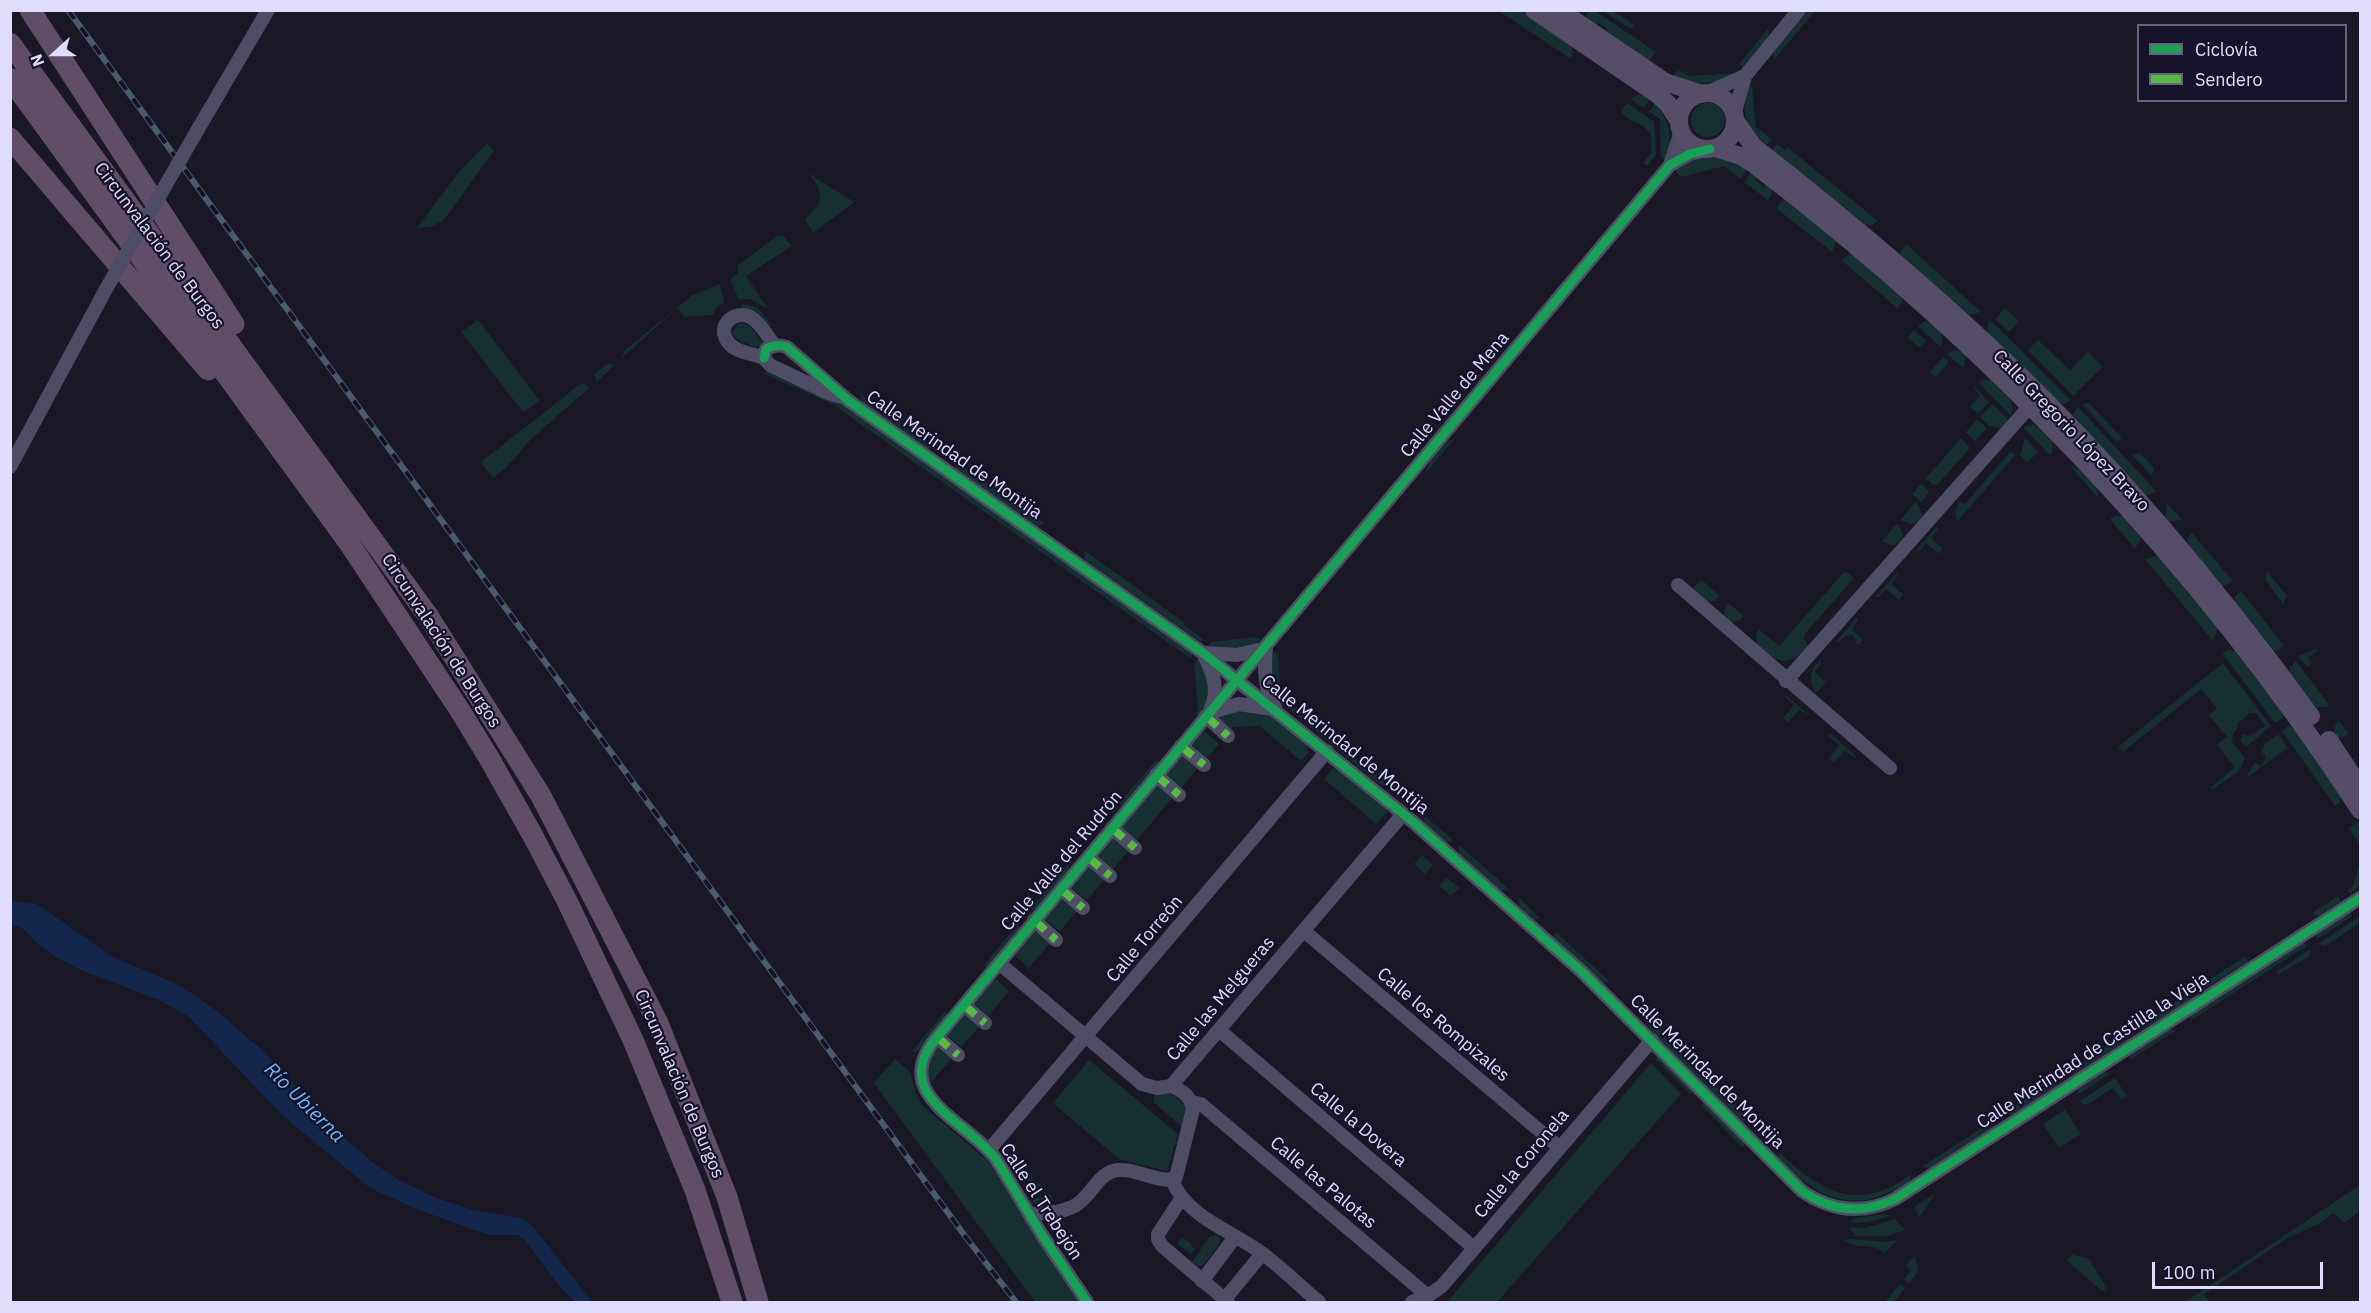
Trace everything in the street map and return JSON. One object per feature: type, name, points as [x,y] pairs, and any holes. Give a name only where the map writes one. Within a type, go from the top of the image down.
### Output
[{"type":"highway","points":[[30,10],[216,298],[306,429],[342,494]]},
{"type":"highway","name":"Circunvalación de Burgos","points":[[10,43],[342,494],[429,618],[542,796],[658,1023],[727,1197],[758,1302]]},
{"type":"highway","name":"Circunvalación de Burgos","points":[[10,78],[316,497],[459,709],[533,836],[596,962],[647,1073],[695,1191],[732,1302]]},
{"type":"highway","points":[[10,138],[316,497]]},
{"type":"main road","points":[[1534,10],[1657,94],[1668,104],[1690,143],[1702,148],[1712,148],[1724,143],[1731,135],[1734,118],[1724,99],[1665,82],[1559,10]]},
{"type":"main road","points":[[1680,126],[1685,104],[1692,98],[1704,94]]},
{"type":"main road","name":"Calle Gregorio López Bravo","points":[[1734,118],[1753,146],[1855,228],[1972,331],[2035,391],[2099,458],[2228,606],[2361,787]]},
{"type":"main road","name":"Calle Gregorio López Bravo","points":[[1712,148],[1741,156],[1849,241],[1957,335],[2030,406],[2117,497],[2209,605],[2295,715],[2361,810]]},
{"type":"street","points":[[10,467],[106,289],[268,10]]},
{"type":"street","points":[[1734,118],[1745,76],[1799,10]]},
{"type":"street","points":[[1704,94],[1745,76]]},
{"type":"street","name":"Calle Valle de Mena","points":[[1670,165],[1680,126]]},
{"type":"street","name":"Calle Valle de Mena","points":[[1239,680],[1670,165],[1690,154],[1712,148]]},
{"type":"street","name":"Calle Merindad de Montija","points":[[844,397],[828,393],[777,368],[764,358],[753,356],[731,345],[724,333],[729,320],[737,315],[753,318],[774,345],[782,345],[794,352],[844,397],[1239,680],[1403,814],[1564,956],[1652,1040],[1802,1191],[1823,1204],[1841,1209]]},
{"type":"street","points":[[764,358],[766,349],[774,345]]},
{"type":"street","name":"Calle Gregorio López Bravo","points":[[1786,681],[2030,406]]},
{"type":"street","points":[[1678,585],[1786,681],[1890,768]]},
{"type":"street","points":[[1266,648],[1266,686],[1276,710]]},
{"type":"street","name":"Calle Merindad de Montija","points":[[1203,653],[1238,655],[1266,648]]},
{"type":"street","name":"Calle Valle del Rudrón","points":[[1203,653],[1214,682],[1215,695],[1208,714]]},
{"type":"street","name":"Calle Valle del Rudrón","points":[[920,1069],[922,1057],[937,1037],[1156,775],[1239,680]]},
{"type":"street","name":"Calle Merindad de Montija","points":[[1208,714],[1239,704],[1276,710]]},
{"type":"street","points":[[1208,714],[1228,736]]},
{"type":"street","points":[[1181,746],[1203,765]]},
{"type":"street","name":"Calle Torreón","points":[[989,1150],[1327,751]]},
{"type":"street","points":[[1156,775],[1179,795]]},
{"type":"street","name":"Calle las Melgueras","points":[[1192,1102],[1179,1089],[1171,1086],[1403,814]]},
{"type":"street","points":[[1112,828],[1135,848]]},
{"type":"street","points":[[1088,857],[1110,876]]},
{"type":"street","points":[[1061,889],[1083,908]]},
{"type":"street","name":"Calle Merindad de Castilla la Vieja","points":[[1841,1209],[1875,1207],[1895,1199],[2359,897]]},
{"type":"street","points":[[1034,920],[1056,940]]},
{"type":"street","name":"Calle los Rompizales","points":[[1304,931],[1560,1148]]},
{"type":"street","points":[[999,963],[1142,1084],[1156,1088],[1171,1086]]},
{"type":"street","points":[[964,1005],[985,1023]]},
{"type":"street","name":"Calle la Dovera","points":[[1219,1030],[1474,1248]]},
{"type":"street","points":[[937,1037],[958,1055]]},
{"type":"street","name":"Calle la Coronela","points":[[1412,1302],[1428,1296],[1442,1286],[1652,1040]]},
{"type":"street","name":"Calle el Trebejón","points":[[920,1069],[921,1081],[932,1100],[989,1150],[1087,1302]]},
{"type":"street","points":[[1030,1214],[1061,1210],[1076,1205],[1106,1175],[1117,1170],[1130,1170],[1167,1181],[1172,1180],[1176,1177],[1193,1119],[1192,1102]]},
{"type":"street","name":"Calle las Palotas","points":[[1192,1102],[1201,1104],[1428,1296]]},
{"type":"street","points":[[1172,1180],[1181,1199],[1208,1220],[1262,1254],[1319,1302]]},
{"type":"street","points":[[1181,1199],[1158,1234],[1158,1239],[1162,1246],[1226,1301],[1262,1254]]},
{"type":"street","points":[[1202,1281],[1235,1238]]},
{"type":"green space","points":[[1499,11],[1521,11],[1570,43],[1573,53],[1571,59]]},
{"type":"green space","points":[[1589,11],[1595,11],[1656,52],[1649,61],[1606,33],[1608,29],[1599,23],[1596,26],[1587,21],[1586,16]]},
{"type":"green space","points":[[1603,11],[1613,11],[1635,25],[1631,29]]},
{"type":"green space","points":[[1808,11],[1815,11],[1774,60],[1774,50]]},
{"type":"green space","points":[[1768,29],[1769,36],[1743,67],[1739,64]]},
{"type":"green space","points":[[1678,69],[1688,76],[1738,73],[1721,80],[1699,83],[1673,77]]},
{"type":"green space","points":[[1750,83],[1756,127],[1772,139],[1766,146],[1753,132],[1746,118],[1745,102]]},
{"type":"green space","points":[[1643,93],[1650,98],[1644,108],[1630,99]]},
{"type":"green space","points":[[1627,103],[1654,122],[1656,155],[1647,166],[1643,163],[1651,154],[1651,135],[1644,126],[1623,114],[1621,110]]},
{"type":"green space","points":[[1655,103],[1669,131],[1666,161],[1661,157],[1660,119],[1649,112]]},
{"type":"green space","points":[[1708,103],[1720,108],[1725,120],[1720,132],[1708,137],[1696,132],[1691,120],[1696,108]]},
{"type":"green space","points":[[487,143],[494,151],[443,221],[430,227],[417,228],[458,173]]},
{"type":"green space","points":[[1777,144],[1785,150],[1787,147],[1878,221],[1871,226],[1866,225],[1771,150]]},
{"type":"green space","points":[[1714,155],[1729,159],[1747,170],[1740,179],[1724,166],[1681,177],[1675,170],[1699,157]]},
{"type":"green space","points":[[808,173],[854,202],[813,233],[805,220],[818,204],[820,195],[817,185]]},
{"type":"green space","points":[[1751,173],[1757,177],[1755,180],[1764,187],[1767,184],[1771,188],[1772,193],[1768,200],[1744,182]]},
{"type":"green space","points":[[1786,200],[1836,241],[1832,252],[1776,208]]},
{"type":"green space","points":[[778,235],[783,236],[792,246],[746,276],[768,309],[750,299],[739,300],[730,279],[738,274],[738,266],[741,263]]},
{"type":"green space","points":[[1906,244],[1980,311],[1967,315],[1901,256],[1900,253]]},
{"type":"green space","points":[[1852,253],[1902,298],[1897,308],[1841,260]]},
{"type":"green space","points":[[720,284],[724,303],[716,308],[713,315],[685,317],[677,308],[622,358],[624,351],[691,296]]},
{"type":"green space","points":[[741,304],[757,307],[772,325],[767,326],[758,314],[743,308]]},
{"type":"green space","points":[[2005,308],[2019,321],[2009,332],[1995,319]]},
{"type":"green space","points":[[478,320],[540,401],[523,412],[461,332]]},
{"type":"green space","points":[[1990,320],[2071,400],[2065,404],[2057,403],[1988,334],[1987,327]]},
{"type":"green space","points":[[1925,321],[1933,324],[1940,331],[1942,343],[1940,347],[1918,326]]},
{"type":"green space","points":[[739,323],[750,327],[763,344],[755,348],[736,338],[732,333]]},
{"type":"green space","points":[[1914,330],[1926,341],[1920,348],[1908,338]]},
{"type":"green space","points":[[2038,340],[2070,370],[2088,352],[2103,367],[2073,396],[2028,350]]},
{"type":"green space","points":[[1954,350],[1963,352],[1966,356],[1963,368],[1947,354]]},
{"type":"green space","points":[[1943,357],[1949,362],[1936,377],[1930,372]]},
{"type":"green space","points":[[609,363],[614,366],[597,381],[594,374]]},
{"type":"green space","points":[[768,370],[839,402],[1193,654],[1190,658],[834,405],[763,373]]},
{"type":"green space","points":[[1992,380],[2008,396],[2012,405],[2011,416],[1978,382]]},
{"type":"green space","points":[[585,383],[589,388],[531,439],[506,468],[493,478],[481,462],[579,385]]},
{"type":"green space","points":[[1974,386],[1989,402],[1978,414],[1970,407],[1980,395]]},
{"type":"green space","points":[[860,394],[935,447],[928,448],[863,403]]},
{"type":"green space","points":[[1992,404],[2008,420],[2001,428],[1989,426],[1980,417]]},
{"type":"green space","points":[[2090,404],[2122,438],[2117,442],[2083,405]]},
{"type":"green space","points":[[2078,407],[2157,492],[2144,496],[2074,420],[2073,414]]},
{"type":"green space","points":[[1977,420],[1987,428],[1975,441],[1966,432]]},
{"type":"green space","points":[[2032,425],[2042,429],[2050,436],[2053,445],[2050,455],[2023,427]]},
{"type":"green space","points":[[2025,437],[2038,452],[2027,463],[2020,456]]},
{"type":"green space","points":[[1961,438],[1970,448],[1938,484],[1933,485],[1926,478]]},
{"type":"green space","points":[[1454,439],[1426,473],[1436,453]]},
{"type":"green space","points":[[2011,451],[2015,455],[1957,522],[1955,511],[1959,502],[1965,504]]},
{"type":"green space","points":[[2140,453],[2154,468],[2152,476],[2132,455]]},
{"type":"green space","points":[[954,461],[1045,524],[1038,526],[1032,522],[956,469]]},
{"type":"green space","points":[[2071,467],[2090,478],[2097,488],[2098,498]]},
{"type":"green space","points":[[1921,484],[1929,492],[1922,502],[1912,494]]},
{"type":"green space","points":[[1916,502],[1923,515],[1918,521],[1912,524],[1900,520]]},
{"type":"green space","points":[[2167,503],[2182,520],[2168,522],[2165,519]]},
{"type":"green space","points":[[2122,516],[2141,537],[2135,549],[2110,519]]},
{"type":"green space","points":[[1897,523],[1903,533],[1901,541],[1892,546],[1882,541]]},
{"type":"green space","points":[[1937,526],[1938,530],[1931,538],[1943,549],[1939,554],[1926,543],[1919,551],[1916,551]]},
{"type":"green space","points":[[2191,532],[2233,581],[2227,585],[2221,585],[2186,542]]},
{"type":"green space","points":[[1084,550],[1185,623],[1184,625],[1203,639],[1201,642],[1085,560]]},
{"type":"green space","points":[[2158,555],[2218,628],[2213,641],[2145,559]]},
{"type":"green space","points":[[1845,571],[1854,578],[1805,634],[1804,639],[1808,646],[1801,653],[1788,661],[1783,661],[1771,656],[1757,645],[1756,635],[1759,630],[1779,646]]},
{"type":"green space","points":[[2267,571],[2287,596],[2283,603],[2265,580]]},
{"type":"green space","points":[[1898,572],[1891,584],[1903,594],[1899,600],[1886,589],[1879,597],[1875,597]]},
{"type":"green space","points":[[1703,581],[1719,595],[1715,601],[1707,601],[1693,589],[1698,582]]},
{"type":"green space","points":[[2241,591],[2284,646],[2276,651],[2272,649],[2235,602],[2234,597]]},
{"type":"green space","points":[[1728,603],[1744,616],[1740,620],[1732,622],[1725,617],[1724,611]]},
{"type":"green space","points":[[1857,617],[1858,620],[1852,629],[1863,640],[1858,645],[1855,642],[1857,640],[1851,635],[1849,637],[1846,635],[1840,642],[1836,642]]},
{"type":"green space","points":[[1257,637],[1261,640],[1242,648],[1228,650],[1208,646],[1211,642]]},
{"type":"green space","points":[[2316,649],[2317,651],[2308,657],[2312,663],[2307,667],[2298,656]]},
{"type":"green space","points":[[2228,650],[2237,651],[2283,712],[2283,718],[2275,723],[2222,653]]},
{"type":"green space","points":[[1274,651],[1278,654],[1281,697],[1389,785],[1382,786],[1278,700],[1271,676]]},
{"type":"green space","points":[[1198,659],[1203,666],[1209,688],[1207,701],[1199,716],[1196,713],[1198,710],[1194,664]]},
{"type":"green space","points":[[1821,660],[1815,672],[1826,682],[1816,693],[1811,675],[1814,667]]},
{"type":"green space","points":[[2296,661],[2329,705],[2316,707],[2290,673],[2290,668]]},
{"type":"green space","points":[[2223,663],[2271,726],[2247,746],[2241,742],[2242,734],[2250,736],[2265,726],[2256,713],[2250,713],[2237,724],[2238,727],[2232,741],[2245,758],[2239,771],[2213,789],[2210,788],[2235,767],[2217,745],[2227,737],[2209,715],[2217,708],[2201,689],[2123,752],[2118,747]]},
{"type":"green space","points":[[1786,695],[1810,716],[1799,710],[1788,722],[1783,718],[1794,705],[1785,697]]},
{"type":"green space","points":[[1241,709],[1270,716],[1306,744],[1309,752],[1301,761],[1260,726],[1233,727],[1230,730],[1215,718]]},
{"type":"green space","points":[[2339,721],[2349,734],[2342,738],[2337,737],[2334,732],[2335,725]]},
{"type":"green space","points":[[2289,726],[2293,727],[2341,795],[2339,803],[2335,806],[2282,731]]},
{"type":"green space","points":[[1203,730],[1219,744],[1207,758],[1191,744]]},
{"type":"green space","points":[[1831,734],[1856,756],[1855,758],[1844,750],[1834,762],[1829,758],[1839,745],[1829,736]]},
{"type":"green space","points":[[2278,734],[2288,748],[2246,778],[2255,762],[2261,766],[2266,757],[2261,751],[2266,743]]},
{"type":"green space","points":[[1182,756],[1197,769],[1180,789],[1165,776]]},
{"type":"green space","points":[[1158,758],[1159,764],[1123,806],[1119,803]]},
{"type":"green space","points":[[1332,769],[1340,770],[1386,809],[1387,812],[1376,824],[1324,779]]},
{"type":"green space","points":[[1158,783],[1174,796],[1136,841],[1120,828]]},
{"type":"green space","points":[[1425,816],[1453,841],[1446,842],[1424,823]]},
{"type":"green space","points":[[2359,821],[2360,824],[2360,845],[2349,828]]},
{"type":"green space","points":[[1114,837],[1130,849],[1113,869],[1098,856]]},
{"type":"green space","points":[[1459,845],[1510,890],[1500,890],[1459,853]]},
{"type":"green space","points":[[1422,855],[1433,865],[1425,874],[1414,864]]},
{"type":"green space","points":[[2360,861],[2360,885],[2351,894],[2348,890],[2353,886]]},
{"type":"green space","points":[[1068,865],[1069,870],[1036,910],[1031,909]]},
{"type":"green space","points":[[1089,867],[1104,880],[1087,900],[1072,888]]},
{"type":"green space","points":[[1447,878],[1459,888],[1451,896],[1439,886]]},
{"type":"green space","points":[[2338,896],[2341,901],[2318,916],[2312,913]]},
{"type":"green space","points":[[1518,897],[1540,918],[1534,920],[1519,906]]},
{"type":"green space","points":[[1062,899],[1077,912],[1060,931],[1045,919]]},
{"type":"green space","points":[[2349,912],[2352,916],[2316,940],[2316,933]]},
{"type":"green space","points":[[2360,916],[2360,923],[2325,946],[2318,944]]},
{"type":"green space","points":[[1019,923],[1020,929],[989,966],[983,966]]},
{"type":"green space","points":[[1035,931],[1050,943],[1029,968],[1015,956]]},
{"type":"green space","points":[[1556,932],[1609,981],[1602,983],[1553,937]]},
{"type":"green space","points":[[2301,943],[2308,945],[2190,1021],[2192,1015]]},
{"type":"green space","points":[[2310,949],[2310,956],[2277,975],[2276,972]]},
{"type":"green space","points":[[2246,956],[2248,962],[2200,991],[2198,987]]},
{"type":"green space","points":[[996,979],[1009,991],[988,1016],[974,1003]]},
{"type":"green space","points":[[2188,994],[2190,1000],[2143,1029],[2137,1027]]},
{"type":"green space","points":[[945,1011],[948,1014],[917,1053],[912,1051]]},
{"type":"green space","points":[[965,1015],[979,1027],[961,1047],[947,1035]]},
{"type":"green space","points":[[1649,1019],[1749,1120],[1743,1122],[1649,1028]]},
{"type":"green space","points":[[2170,1029],[2175,1031],[2130,1060],[2131,1054]]},
{"type":"green space","points":[[2129,1032],[2128,1039],[2071,1076],[2066,1073]]},
{"type":"green space","points":[[938,1047],[952,1058],[933,1080],[927,1080],[931,1055]]},
{"type":"green space","points":[[1660,1057],[1693,1091],[1691,1095],[1654,1058]]},
{"type":"green space","points":[[895,1059],[910,1072],[916,1094],[923,1106],[989,1162],[1078,1302],[1035,1302],[874,1083]]},
{"type":"green space","points":[[1089,1060],[1178,1134],[1167,1171],[1119,1159],[1053,1103]]},
{"type":"green space","points":[[1651,1063],[1681,1094],[1497,1302],[1447,1302]]},
{"type":"green space","points":[[2104,1072],[2111,1073],[2077,1095],[2079,1088]]},
{"type":"green space","points":[[2115,1078],[2127,1096],[2121,1100],[2113,1088],[2087,1105],[2081,1103],[2080,1101]]},
{"type":"green space","points":[[2057,1079],[2058,1085],[2011,1115],[2005,1113]]},
{"type":"green space","points":[[1155,1092],[1174,1096],[1188,1110],[1183,1127],[1153,1102]]},
{"type":"green space","points":[[1704,1103],[1745,1143],[1743,1148],[1701,1105]]},
{"type":"green space","points":[[2065,1110],[2081,1134],[2059,1148],[2043,1124]]},
{"type":"green space","points":[[1989,1123],[1992,1128],[1930,1168],[1922,1167]]},
{"type":"green space","points":[[1780,1153],[1810,1178],[1841,1193],[1857,1195],[1874,1193],[1891,1187],[1910,1175],[1910,1180],[1895,1190],[1869,1199],[1854,1201],[1840,1199],[1813,1188],[1801,1179],[1778,1158]]},
{"type":"green space","points":[[1020,1168],[1046,1190],[1035,1193]]},
{"type":"green space","points":[[2360,1185],[2360,1210],[2345,1223],[2333,1213],[2319,1224],[2291,1236],[2203,1295],[2210,1302],[2185,1302]]},
{"type":"green space","points":[[1936,1193],[1919,1217],[1914,1207]]},
{"type":"green space","points":[[1051,1194],[1053,1207],[1042,1207],[1029,1201]]},
{"type":"green space","points":[[1883,1214],[1891,1216],[1868,1222],[1849,1223],[1855,1218]]},
{"type":"green space","points":[[1895,1219],[1905,1230],[1887,1236],[1856,1236],[1849,1228],[1866,1228]]},
{"type":"green space","points":[[1215,1235],[1220,1238],[1220,1243],[1203,1265],[1198,1266],[1192,1262],[1210,1236]]},
{"type":"green space","points":[[1182,1237],[1195,1249],[1191,1254],[1177,1244]]},
{"type":"green space","points":[[1843,1240],[1886,1242],[1897,1240],[1885,1253],[1875,1248],[1853,1245]]},
{"type":"green space","points":[[2072,1254],[2089,1259],[2106,1287],[2105,1290],[2102,1291],[2067,1261]]},
{"type":"green space","points":[[1915,1255],[1918,1271],[1909,1284],[1904,1279],[1911,1271],[1906,1266]]},
{"type":"green space","points":[[1900,1284],[1905,1288],[1894,1302],[1885,1302]]},
{"type":"water","name":"Río Ubierna","points":[[10,901],[37,904],[113,957],[181,986],[218,1012],[263,1051],[338,1133],[375,1164],[399,1180],[436,1198],[474,1210],[521,1218],[532,1225],[592,1302],[575,1302],[559,1286],[526,1241],[518,1235],[489,1235],[419,1210],[370,1188],[283,1116],[188,1016],[159,1000],[83,971],[54,956],[35,942],[23,928],[11,925]]},
{"type":"railway","points":[[68,10],[965,1236],[1016,1302]]},
{"type":"marked path","points":[[1206,716],[1228,736]]},
{"type":"marked path","points":[[1181,746],[1204,765]]},
{"type":"marked path","points":[[1156,775],[1179,795]]},
{"type":"marked path","points":[[1112,828],[1135,848]]},
{"type":"marked path","points":[[1088,857],[1110,876]]},
{"type":"marked path","points":[[1061,889],[1083,908]]},
{"type":"marked path","points":[[1034,920],[1056,940]]},
{"type":"marked path","points":[[964,1005],[985,1023]]},
{"type":"marked path","points":[[937,1037],[958,1055]]},
{"type":"cycle path","points":[[1087,1302],[1042,1235],[996,1159],[983,1145],[951,1119],[926,1091],[921,1075],[924,1057],[937,1037],[1670,165],[1690,154],[1710,149]]},
{"type":"cycle path","points":[[764,358],[766,349],[779,345],[787,347],[849,401],[1203,653],[1412,821],[1581,971],[1802,1191],[1835,1207],[1859,1209],[1895,1199],[2360,898]]}]
